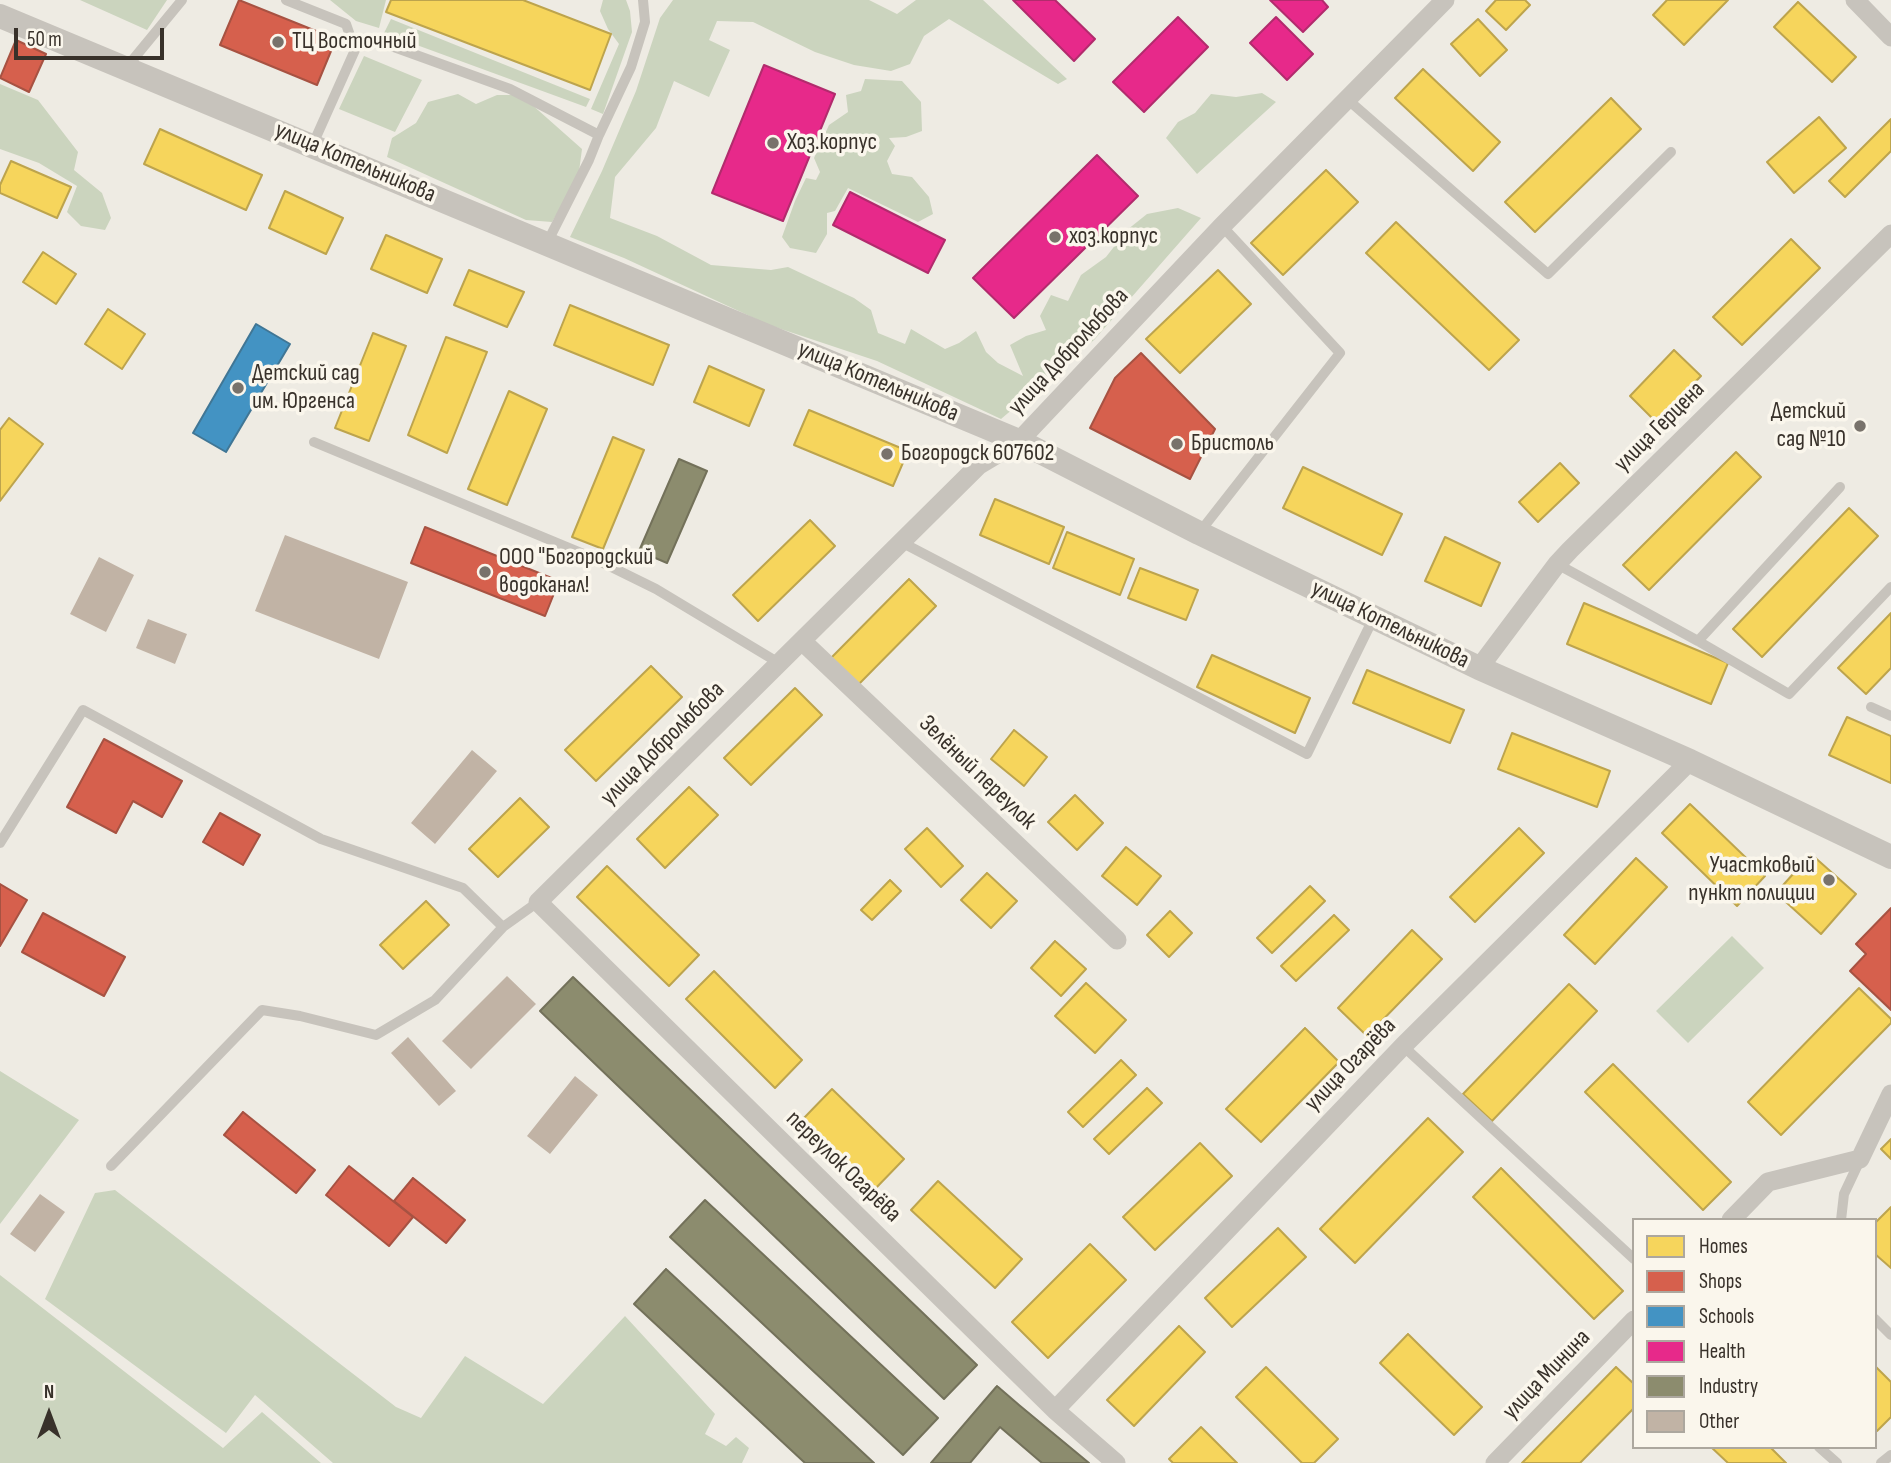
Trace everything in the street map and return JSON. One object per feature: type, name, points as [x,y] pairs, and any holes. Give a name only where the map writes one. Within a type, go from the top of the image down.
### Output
[{"type":"street","name":"улица Добролюбова","points":[[538,902],[979,465],[1019,441],[1222,226],[1445,0]]},
{"type":"street","points":[[1855,0],[1891,37]]},
{"type":"street","name":"улица Котельникова","points":[[0,16],[1019,441],[1199,533],[1479,668],[1690,761],[1891,857]]},
{"type":"street","name":"улица Герцена","points":[[1479,668],[1557,564],[1891,234]]},
{"type":"street","name":"Зелёный переулок","points":[[802,641],[1117,940]]},
{"type":"street","name":"улица Огарёва","points":[[1055,1410],[1403,1046],[1690,761]]},
{"type":"street","name":"переулок Огарёва","points":[[538,902],[1055,1410],[1116,1463]]},
{"type":"street","points":[[1733,1218],[1769,1182],[1860,1159],[1891,1094]]},
{"type":"street","name":"улица Минина","points":[[1495,1463],[1632,1322]]},
{"type":"lane","points":[[126,68],[182,0]]},
{"type":"lane","points":[[286,0],[346,24],[355,50],[312,146]]},
{"type":"lane","points":[[546,244],[589,160],[631,67],[645,22],[642,0]]},
{"type":"lane","points":[[380,42],[510,89],[599,135]]},
{"type":"lane","points":[[1347,99],[1548,274],[1671,152]]},
{"type":"lane","points":[[1199,533],[1340,353],[1222,226]]},
{"type":"lane","points":[[314,442],[591,557],[656,589],[779,663]]},
{"type":"lane","points":[[1698,641],[1840,487]]},
{"type":"lane","points":[[901,542],[1307,754],[1374,617]]},
{"type":"lane","points":[[1557,564],[1789,694],[1891,587]]},
{"type":"lane","points":[[1871,708],[1891,716]]},
{"type":"lane","points":[[0,843],[83,710],[321,839],[463,888],[503,927]]},
{"type":"lane","points":[[111,1166],[262,1010],[300,1016],[376,1035],[435,1000],[503,927],[538,902]]},
{"type":"lane","points":[[1403,1046],[1632,1257]]},
{"type":"lane","points":[[1841,1218],[1844,1194],[1860,1159]]},
{"type":"lane","points":[[1877,1321],[1891,1335]]},
{"type":"lane","points":[[1821,1449],[1837,1463]]},
{"type":"lane","points":[[1881,1463],[1891,1455]]},
{"type":"green space","points":[[80,0],[167,0],[147,30]]},
{"type":"green space","points":[[330,0],[386,0],[379,28],[356,21]]},
{"type":"green space","points":[[603,0],[626,0],[632,32],[603,114],[591,109],[619,44],[600,11]]},
{"type":"green space","points":[[673,0],[869,0],[897,14],[916,0],[983,0],[1067,79],[1058,84],[949,19],[924,36],[910,64],[891,71],[854,65],[815,52],[753,22],[717,21],[709,40],[730,50],[709,97],[674,81],[656,128],[615,177],[610,218],[657,236],[711,265],[771,270],[788,267],[854,298],[871,310],[878,333],[905,344],[911,329],[945,349],[976,331],[986,352],[998,363],[1023,376],[1010,345],[1026,336],[1046,330],[1040,316],[1051,295],[1068,301],[1081,275],[1106,257],[1127,230],[1147,214],[1178,208],[1201,218],[1094,340],[1001,419],[877,361],[769,325],[624,258],[570,237],[636,91],[660,18]]},
{"type":"green space","points":[[391,19],[590,99],[586,107],[384,33]]},
{"type":"green space","points":[[364,56],[422,80],[395,132],[339,109]]},
{"type":"green space","points":[[865,79],[902,81],[921,102],[922,131],[906,137],[889,138],[895,146],[887,161],[892,174],[912,177],[929,197],[933,214],[918,222],[848,188],[835,211],[827,213],[827,234],[816,253],[790,248],[782,237],[806,178],[816,180],[820,172],[814,158],[829,125],[848,112],[846,95],[861,91]]},
{"type":"green space","points":[[0,84],[38,100],[78,152],[74,170],[102,193],[111,218],[105,230],[81,226],[67,212],[77,186],[39,163],[0,149]]},
{"type":"green space","points":[[1262,93],[1276,102],[1197,174],[1166,138],[1178,122],[1195,113],[1211,94],[1236,97]]},
{"type":"green space","points":[[458,94],[476,104],[497,95],[521,95],[582,149],[578,179],[552,222],[526,220],[387,157],[392,138],[416,123],[428,102]]},
{"type":"green space","points":[[1732,936],[1764,968],[1688,1043],[1656,1011]]},
{"type":"green space","points":[[0,1071],[79,1120],[0,1224]]},
{"type":"green space","points":[[115,1190],[396,1407],[421,1418],[465,1356],[543,1404],[625,1316],[715,1414],[705,1434],[726,1446],[736,1437],[749,1448],[742,1463],[333,1463],[255,1395],[226,1433],[45,1299],[95,1193]]},
{"type":"green space","points":[[0,1275],[223,1448],[262,1412],[321,1463],[0,1463]]},
{"type":"building: Homes","points":[[391,0],[523,0],[611,34],[590,90],[386,12]]},
{"type":"building: Homes","points":[[1496,0],[1525,0],[1530,5],[1506,30],[1486,11]]},
{"type":"building: Homes","points":[[1667,0],[1728,0],[1684,45],[1653,15]]},
{"type":"building: Homes","points":[[1798,2],[1856,57],[1832,82],[1774,27]]},
{"type":"building: Homes","points":[[1478,19],[1507,50],[1480,76],[1451,44]]},
{"type":"building: Homes","points":[[1423,69],[1500,142],[1473,171],[1395,98]]},
{"type":"building: Homes","points":[[1611,98],[1641,129],[1535,232],[1505,202]]},
{"type":"building: Homes","points":[[1819,117],[1846,148],[1794,193],[1767,162]]},
{"type":"building: Homes","points":[[1891,119],[1891,151],[1845,197],[1829,181]]},
{"type":"building: Homes","points":[[160,129],[262,175],[246,210],[144,164]]},
{"type":"building: Homes","points":[[11,161],[71,187],[57,218],[0,193],[0,185]]},
{"type":"building: Homes","points":[[1326,170],[1358,202],[1283,275],[1251,243]]},
{"type":"building: Homes","points":[[285,191],[343,218],[326,254],[269,228]]},
{"type":"building: Homes","points":[[1396,222],[1519,340],[1489,370],[1366,253]]},
{"type":"building: Homes","points":[[386,235],[442,259],[427,293],[371,269]]},
{"type":"building: Homes","points":[[1791,239],[1820,268],[1742,345],[1713,317]]},
{"type":"building: Homes","points":[[43,252],[76,274],[56,304],[23,282]]},
{"type":"building: Homes","points":[[469,270],[524,292],[507,327],[454,305]]},
{"type":"building: Homes","points":[[1218,270],[1251,304],[1180,373],[1146,339]]},
{"type":"building: Homes","points":[[570,305],[669,345],[653,385],[554,345]]},
{"type":"building: Homes","points":[[108,309],[145,334],[122,369],[85,344]]},
{"type":"building: Homes","points":[[373,333],[406,346],[369,441],[335,428]]},
{"type":"building: Homes","points":[[446,337],[487,352],[447,453],[408,435]]},
{"type":"building: Homes","points":[[1674,350],[1701,376],[1656,422],[1630,396]]},
{"type":"building: Homes","points":[[709,366],[764,390],[749,426],[694,402]]},
{"type":"building: Homes","points":[[509,391],[547,409],[507,505],[468,489]]},
{"type":"building: Homes","points":[[809,410],[908,451],[893,486],[794,445]]},
{"type":"building: Homes","points":[[9,418],[43,444],[0,501],[0,430]]},
{"type":"building: Homes","points":[[613,437],[644,450],[603,549],[572,537]]},
{"type":"building: Homes","points":[[1736,452],[1761,477],[1649,590],[1623,565]]},
{"type":"building: Homes","points":[[1560,463],[1579,483],[1538,522],[1519,502]]},
{"type":"building: Homes","points":[[1303,467],[1402,514],[1382,555],[1283,508]]},
{"type":"building: Homes","points":[[995,499],[1064,527],[1049,564],[980,535]]},
{"type":"building: Homes","points":[[1849,508],[1878,536],[1762,657],[1733,629]]},
{"type":"building: Homes","points":[[810,520],[835,546],[758,621],[733,595]]},
{"type":"building: Homes","points":[[1067,532],[1134,559],[1120,595],[1053,568]]},
{"type":"building: Homes","points":[[1445,537],[1500,563],[1481,606],[1425,581]]},
{"type":"building: Homes","points":[[1140,568],[1198,590],[1186,620],[1128,598]]},
{"type":"building: Homes","points":[[909,579],[936,606],[857,686],[830,659]]},
{"type":"building: Homes","points":[[1584,603],[1728,663],[1711,704],[1567,644]]},
{"type":"building: Homes","points":[[1891,613],[1891,668],[1866,694],[1838,668]]},
{"type":"building: Homes","points":[[1212,655],[1310,698],[1295,733],[1197,687]]},
{"type":"building: Homes","points":[[651,666],[682,697],[596,781],[565,750]]},
{"type":"building: Homes","points":[[1367,670],[1464,710],[1450,743],[1353,703]]},
{"type":"building: Homes","points":[[795,688],[822,715],[751,785],[724,758]]},
{"type":"building: Homes","points":[[1847,717],[1891,736],[1891,783],[1829,755]]},
{"type":"building: Homes","points":[[1014,730],[1047,757],[1024,786],[991,759]]},
{"type":"building: Homes","points":[[1512,733],[1610,771],[1597,807],[1498,769]]},
{"type":"building: Homes","points":[[689,787],[718,815],[665,868],[637,839]]},
{"type":"building: Homes","points":[[1075,795],[1103,823],[1077,850],[1048,822]]},
{"type":"building: Homes","points":[[520,798],[549,827],[498,877],[469,849]]},
{"type":"building: Homes","points":[[1690,804],[1765,876],[1737,906],[1662,833]]},
{"type":"building: Homes","points":[[927,828],[963,866],[941,887],[905,849]]},
{"type":"building: Homes","points":[[1519,828],[1544,853],[1475,922],[1450,897]]},
{"type":"building: Homes","points":[[1126,847],[1161,876],[1137,905],[1102,876]]},
{"type":"building: Homes","points":[[1811,854],[1856,894],[1821,934],[1776,893]]},
{"type":"building: Homes","points":[[1636,858],[1667,887],[1595,964],[1564,935]]},
{"type":"building: Homes","points":[[607,866],[699,955],[669,986],[577,897]]},
{"type":"building: Homes","points":[[987,873],[1017,901],[991,928],[961,900]]},
{"type":"building: Homes","points":[[890,880],[901,891],[872,920],[861,910]]},
{"type":"building: Homes","points":[[1310,886],[1325,901],[1272,953],[1257,938]]},
{"type":"building: Homes","points":[[426,901],[449,925],[403,969],[380,945]]},
{"type":"building: Homes","points":[[1170,911],[1192,933],[1169,957],[1147,935]]},
{"type":"building: Homes","points":[[1334,915],[1349,930],[1296,981],[1281,966]]},
{"type":"building: Homes","points":[[1412,930],[1442,959],[1367,1036],[1338,1008]]},
{"type":"building: Homes","points":[[1055,941],[1086,969],[1061,996],[1031,968]]},
{"type":"building: Homes","points":[[714,971],[802,1060],[775,1088],[686,999]]},
{"type":"building: Homes","points":[[1086,983],[1126,1020],[1095,1053],[1055,1016]]},
{"type":"building: Homes","points":[[1569,984],[1597,1011],[1492,1121],[1463,1094]]},
{"type":"building: Homes","points":[[1859,988],[1891,1019],[1891,1023],[1781,1135],[1748,1102]]},
{"type":"building: Homes","points":[[1305,1028],[1339,1062],[1261,1142],[1226,1109]]},
{"type":"building: Homes","points":[[1121,1060],[1136,1075],[1083,1127],[1068,1112]]},
{"type":"building: Homes","points":[[1613,1064],[1731,1182],[1703,1210],[1585,1092]]},
{"type":"building: Homes","points":[[1147,1088],[1162,1103],[1109,1154],[1094,1139]]},
{"type":"building: Homes","points":[[832,1089],[904,1159],[875,1189],[803,1119]]},
{"type":"building: Homes","points":[[1428,1118],[1463,1152],[1355,1263],[1320,1229]]},
{"type":"building: Homes","points":[[1891,1139],[1891,1159],[1881,1149]]},
{"type":"building: Homes","points":[[1200,1143],[1232,1176],[1155,1250],[1123,1217]]},
{"type":"building: Homes","points":[[1501,1168],[1623,1291],[1594,1319],[1473,1197]]},
{"type":"building: Homes","points":[[938,1181],[1022,1259],[995,1288],[911,1210]]},
{"type":"building: Homes","points":[[1891,1207],[1891,1268],[1877,1256],[1877,1221]]},
{"type":"building: Homes","points":[[1278,1228],[1306,1257],[1232,1327],[1205,1298]]},
{"type":"building: Homes","points":[[1090,1244],[1126,1280],[1048,1358],[1012,1322]]},
{"type":"building: Homes","points":[[1179,1326],[1205,1352],[1134,1426],[1107,1400]]},
{"type":"building: Homes","points":[[1408,1334],[1482,1407],[1454,1435],[1380,1363]]},
{"type":"building: Homes","points":[[1266,1367],[1338,1439],[1314,1463],[1302,1463],[1236,1397]]},
{"type":"building: Homes","points":[[1616,1367],[1632,1382],[1632,1410],[1580,1463],[1522,1463]]},
{"type":"building: Homes","points":[[1877,1368],[1891,1382],[1891,1417],[1877,1431]]},
{"type":"building: Homes","points":[[1201,1427],[1237,1463],[1173,1463],[1169,1459]]},
{"type":"building: Homes","points":[[1713,1449],[1772,1449],[1786,1463],[1728,1463]]},
{"type":"building: Shops","name":"ТЦ Восточный","points":[[239,0],[336,39],[317,85],[220,45]]},
{"type":"building: Shops","points":[[16,40],[46,54],[29,92],[0,78]]},
{"type":"building: Shops","points":[[1141,353],[1215,429],[1190,479],[1090,428],[1115,378]]},
{"type":"building: Shops","name":"ООО \"Богородский водоканал!","points":[[425,527],[559,581],[545,616],[411,563]]},
{"type":"building: Shops","points":[[104,739],[182,781],[162,817],[133,801],[116,833],[67,807]]},
{"type":"building: Shops","points":[[220,813],[260,835],[243,865],[203,842]]},
{"type":"building: Shops","points":[[0,884],[27,900],[0,946]]},
{"type":"building: Shops","points":[[1891,908],[1891,1010],[1850,971],[1866,954],[1856,944]]},
{"type":"building: Shops","points":[[43,913],[125,957],[104,996],[22,952]]},
{"type":"building: Shops","points":[[243,1112],[315,1170],[296,1193],[224,1135]]},
{"type":"building: Shops","points":[[349,1166],[413,1217],[389,1246],[326,1195]]},
{"type":"building: Shops","points":[[413,1178],[465,1220],[446,1243],[394,1201]]},
{"type":"building: Schools","points":[[256,324],[290,344],[226,452],[193,433]]},
{"type":"building: Health","points":[[1013,0],[1055,0],[1095,39],[1074,61]]},
{"type":"building: Health","points":[[1270,0],[1322,0],[1328,7],[1303,32]]},
{"type":"building: Health","points":[[1178,17],[1208,47],[1144,112],[1113,82]]},
{"type":"building: Health","points":[[1276,17],[1313,54],[1287,80],[1250,43]]},
{"type":"building: Health","name":"Хоз.корпус","points":[[764,65],[835,94],[783,221],[712,193]]},
{"type":"building: Health","name":"хоз.корпус","points":[[1097,155],[1138,196],[1014,318],[973,278]]},
{"type":"building: Health","name":"Хоз.корпус","points":[[850,192],[945,240],[928,273],[833,225]]},
{"type":"building: Industry","points":[[679,459],[707,471],[667,563],[639,551]]},
{"type":"building: Industry","points":[[573,977],[977,1365],[944,1399],[540,1011]]},
{"type":"building: Industry","points":[[705,1200],[938,1418],[903,1455],[670,1237]]},
{"type":"building: Industry","points":[[666,1269],[874,1463],[805,1463],[634,1304]]},
{"type":"building: Industry","points":[[997,1386],[1089,1463],[1042,1463],[1000,1427],[970,1463],[931,1463]]},
{"type":"building: Other","points":[[285,535],[408,582],[379,659],[255,611]]},
{"type":"building: Other","points":[[99,557],[134,575],[106,632],[70,614]]},
{"type":"building: Other","points":[[148,619],[187,634],[175,664],[136,648]]},
{"type":"building: Other","points":[[472,750],[497,771],[435,844],[411,823]]},
{"type":"building: Other","points":[[507,976],[536,1004],[471,1069],[442,1041]]},
{"type":"building: Other","points":[[408,1037],[456,1091],[439,1106],[391,1053]]},
{"type":"building: Other","points":[[575,1076],[598,1095],[550,1154],[527,1136]]},
{"type":"building: Other","points":[[40,1194],[65,1212],[35,1252],[10,1234]]},
{"type":"place","name":"ТЦ Восточный","points":[[278,42]]},
{"type":"place","name":"Хоз.корпус","points":[[773,143]]},
{"type":"place","name":"хоз.корпус","points":[[1055,237]]},
{"type":"place","name":"Детский сад им. Юргенса","points":[[238,388]]},
{"type":"place","name":"Детский сад №10","points":[[1860,426]]},
{"type":"place","name":"Бристоль","points":[[1177,444]]},
{"type":"place","name":"Богородск 607602","points":[[887,454]]},
{"type":"place","name":"ООО \"Богородский водоканал!","points":[[485,572]]},
{"type":"place","name":"Участковый пункт полиции","points":[[1829,880]]}]
